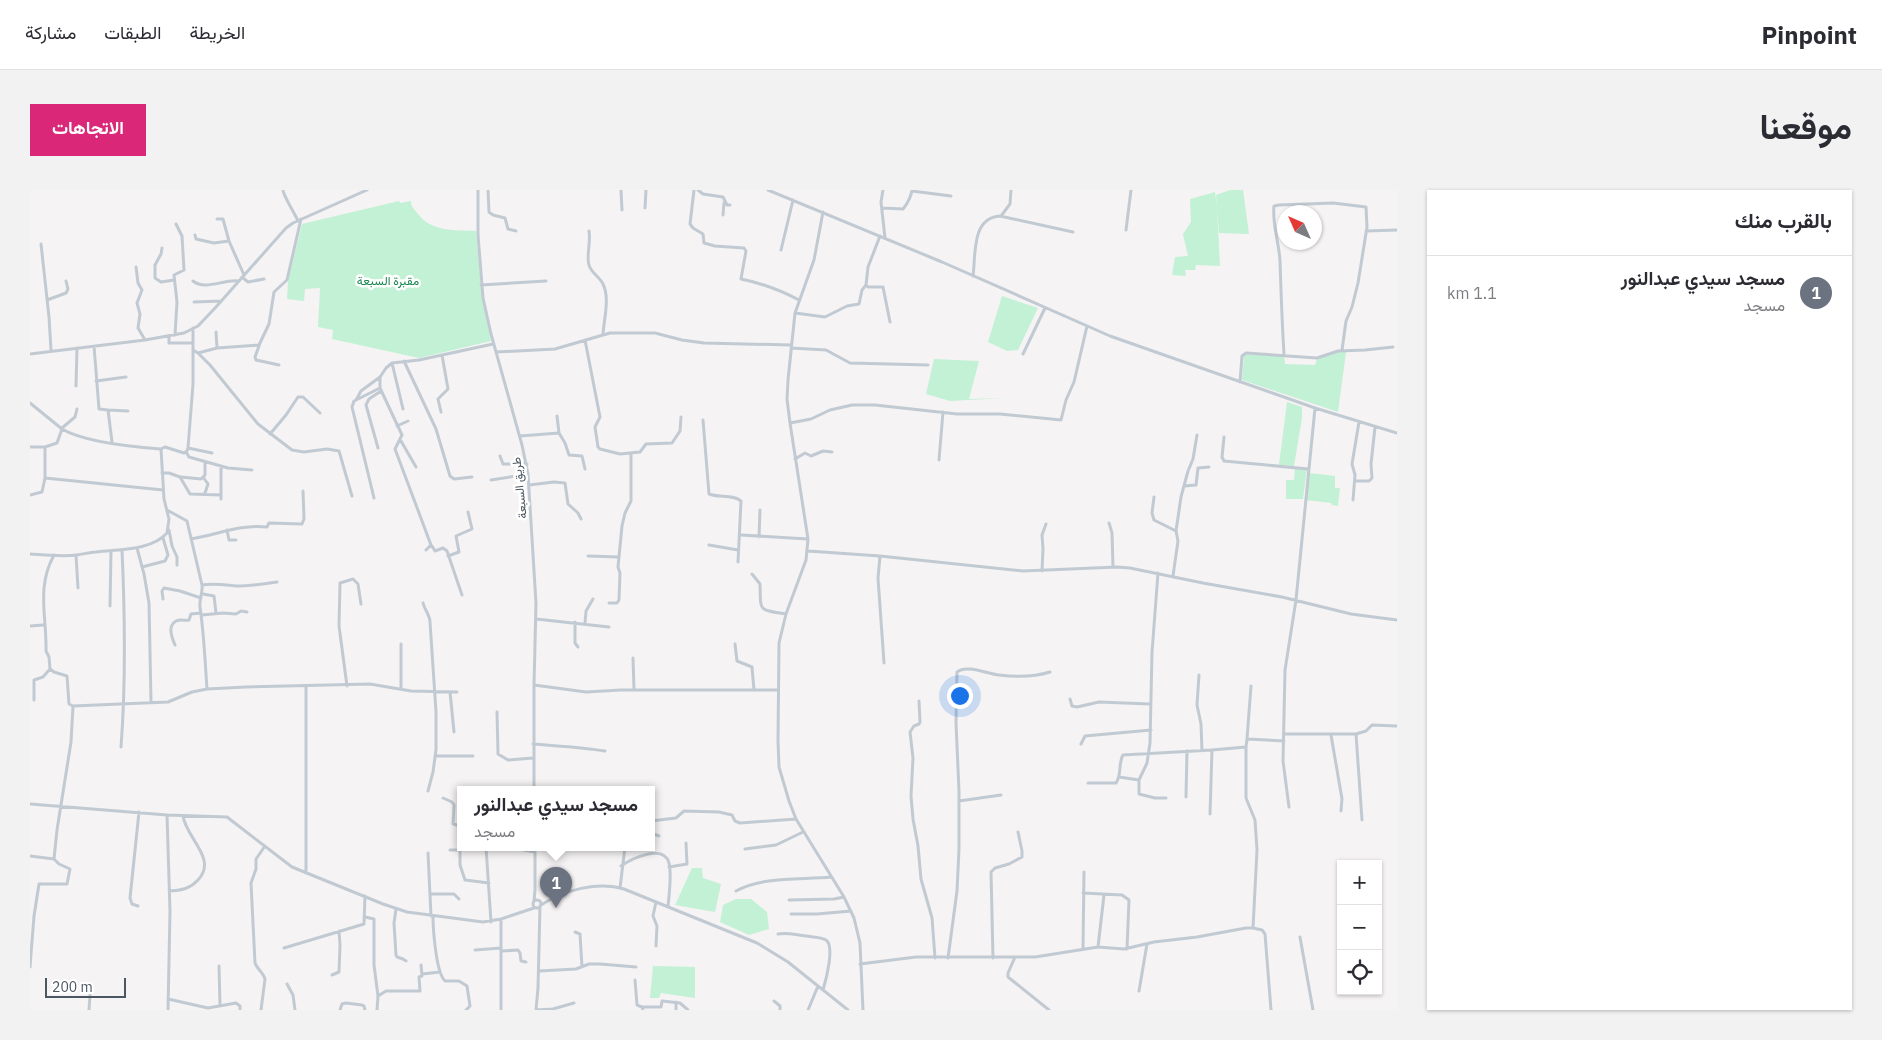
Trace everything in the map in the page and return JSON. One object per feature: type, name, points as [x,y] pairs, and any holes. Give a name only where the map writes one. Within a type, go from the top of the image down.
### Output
[{"type":"street","points":[[279,365],[256,360],[255,357],[269,324],[274,292],[287,280],[300,220],[283,194],[283,190]]},
{"type":"street","points":[[30,354],[175,336],[198,326],[222,301],[278,235],[300,220],[367,190]]},
{"type":"street","name":"طريق السبعة","points":[[478,190],[481,285],[494,344],[520,436],[528,474],[536,619],[534,786]]},
{"type":"street","points":[[488,190],[489,212],[505,218],[508,228],[516,231]]},
{"type":"street","points":[[621,190],[622,210]]},
{"type":"street","points":[[645,208],[646,190]]},
{"type":"street","points":[[694,190],[690,224],[703,234],[704,243],[715,246],[744,248],[746,251],[741,280],[761,283],[799,300]]},
{"type":"street","points":[[698,190],[703,194],[724,197],[723,215]]},
{"type":"street","points":[[768,190],[885,238],[1087,326],[1315,408],[1397,433]]},
{"type":"street","points":[[883,190],[882,208],[885,238]]},
{"type":"street","points":[[1000,216],[1010,204],[1011,190]]},
{"type":"street","points":[[1126,230],[1132,190]]},
{"type":"street","points":[[882,208],[903,210],[911,198],[912,191],[951,196]]},
{"type":"street","points":[[781,250],[793,200]]},
{"type":"street","points":[[724,202],[730,205]]},
{"type":"street","points":[[1284,354],[1279,276],[1280,260],[1274,228],[1274,206],[1333,203],[1364,205],[1367,210],[1366,231],[1358,283],[1352,307],[1346,321],[1342,350]]},
{"type":"street","points":[[823,212],[814,260],[795,313],[791,346],[787,399],[808,539],[808,551],[786,614],[779,643],[778,741],[780,767],[796,819],[851,911],[859,937],[863,1010]]},
{"type":"street","points":[[973,276],[977,235],[980,228],[992,217],[1000,216],[1073,232]]},
{"type":"street","points":[[216,219],[223,219],[229,241],[243,276],[248,282],[264,279]]},
{"type":"street","points":[[175,336],[177,302],[174,273],[183,272],[184,270],[182,234],[176,224]]},
{"type":"street","points":[[1366,231],[1397,230]]},
{"type":"street","points":[[588,231],[590,243],[589,266],[603,284],[604,290],[605,313],[603,334]]},
{"type":"street","points":[[195,235],[196,239],[204,242],[217,243],[229,241]]},
{"type":"street","points":[[795,313],[825,317],[847,306],[859,304],[862,290],[866,285],[868,267],[880,236]]},
{"type":"street","points":[[41,244],[51,350]]},
{"type":"street","points":[[162,248],[155,265],[155,278],[161,282],[174,280]]},
{"type":"street","points":[[136,267],[138,283],[142,290],[137,303],[140,314],[138,328],[144,340]]},
{"type":"street","points":[[47,300],[66,293],[68,289],[66,280]]},
{"type":"street","points":[[193,281],[201,285],[217,284],[229,280],[239,281]]},
{"type":"street","points":[[481,285],[546,281]]},
{"type":"street","points":[[866,285],[868,287],[882,287],[885,290],[890,322]]},
{"type":"street","points":[[194,302],[222,301]]},
{"type":"street","points":[[1023,354],[1045,308]]},
{"type":"street","points":[[790,423],[811,419],[830,410],[852,405],[875,405],[943,412],[1000,414],[1061,420],[1074,382],[1087,326]]},
{"type":"street","points":[[186,452],[188,448],[193,384],[193,328]]},
{"type":"street","points":[[216,332],[217,348]]},
{"type":"street","points":[[496,352],[555,349],[603,334],[655,333],[697,342],[791,346],[826,350],[850,362],[928,366]]},
{"type":"street","points":[[169,336],[170,343],[193,343]]},
{"type":"street","points":[[585,340],[600,417],[595,427],[598,447],[600,449],[631,454],[640,452],[646,444],[672,444],[680,431],[681,417]]},
{"type":"street","points":[[374,498],[352,412],[353,404],[361,391],[380,376],[392,363],[419,360],[494,344]]},
{"type":"street","points":[[198,353],[217,348],[259,345]]},
{"type":"street","points":[[94,346],[99,409],[128,411]]},
{"type":"street","points":[[1240,382],[1243,354],[1284,354],[1317,358],[1342,350],[1393,347]]},
{"type":"street","points":[[76,386],[77,348]]},
{"type":"street","points":[[193,350],[198,353],[240,400],[252,417],[270,434],[292,450],[300,452],[323,449],[339,451],[352,496]]},
{"type":"street","points":[[441,412],[438,399],[446,392],[448,383],[442,355]]},
{"type":"street","points":[[404,361],[436,429],[450,476],[454,479],[472,477]]},
{"type":"street","points":[[392,363],[403,409]]},
{"type":"street","points":[[380,376],[380,390],[402,435],[395,450],[420,519],[435,551],[445,549],[462,595]]},
{"type":"street","points":[[96,381],[126,377]]},
{"type":"street","points":[[356,401],[380,390]]},
{"type":"street","points":[[378,448],[366,405],[369,399],[380,390]]},
{"type":"street","points":[[270,434],[286,415],[298,396],[303,397],[320,413]]},
{"type":"street","points":[[30,403],[62,429],[78,436],[138,448],[161,449],[165,447],[186,452],[189,457],[205,462],[237,470],[252,470]]},
{"type":"street","points":[[1289,808],[1283,761],[1285,670],[1296,600],[1315,408]]},
{"type":"street","points":[[30,448],[44,447],[57,443],[62,429],[75,417],[77,409]]},
{"type":"street","points":[[108,410],[112,442]]},
{"type":"street","points":[[939,460],[943,412]]},
{"type":"street","points":[[557,416],[559,433],[565,443],[568,455],[582,456],[585,469]]},
{"type":"street","points":[[703,420],[709,494],[742,500],[738,562]]},
{"type":"street","points":[[397,426],[408,421]]},
{"type":"street","points":[[1353,500],[1355,475],[1352,464],[1359,422]]},
{"type":"street","points":[[1355,481],[1369,481],[1372,478],[1371,464],[1375,427]]},
{"type":"street","points":[[520,436],[559,433]]},
{"type":"street","points":[[1173,576],[1178,541],[1176,531],[1184,486],[1193,459],[1197,435]]},
{"type":"street","points":[[1224,437],[1222,457],[1224,460],[1308,469]]},
{"type":"street","points":[[401,440],[416,467]]},
{"type":"street","points":[[30,495],[42,494],[45,478],[44,447]]},
{"type":"street","points":[[188,448],[212,453]]},
{"type":"street","points":[[161,449],[163,490],[177,565]]},
{"type":"street","points":[[796,459],[805,453],[811,456],[823,451],[832,452]]},
{"type":"street","points":[[609,603],[619,601],[620,573],[618,568],[623,522],[631,501],[631,454]]},
{"type":"street","points":[[500,456],[503,464],[527,464]]},
{"type":"street","points":[[162,473],[198,479],[205,475],[205,462]]},
{"type":"street","points":[[180,477],[190,494],[205,493],[221,497],[221,466]]},
{"type":"street","points":[[1184,486],[1196,485],[1198,468],[1209,467]]},
{"type":"street","points":[[491,480],[528,474]]},
{"type":"street","points":[[203,477],[208,484],[205,493]]},
{"type":"street","points":[[45,478],[163,490]]},
{"type":"street","points":[[528,485],[554,482],[564,483],[568,504],[578,513],[581,520]]},
{"type":"street","points":[[191,539],[213,535],[226,530],[245,527],[267,527],[269,523],[302,524],[304,519],[303,491]]},
{"type":"street","points":[[1154,497],[1152,513],[1154,520],[1176,531]]},
{"type":"street","points":[[167,509],[187,521],[202,585],[200,605],[207,689]]},
{"type":"street","points":[[759,537],[760,510]]},
{"type":"street","points":[[448,556],[459,552],[456,536],[472,529],[468,512]]},
{"type":"street","points":[[1108,523],[1112,534],[1113,567]]},
{"type":"street","points":[[1042,570],[1042,535],[1046,524]]},
{"type":"street","points":[[30,554],[76,555],[137,548],[163,538],[169,528]]},
{"type":"street","points":[[226,530],[229,540],[236,540]]},
{"type":"street","points":[[741,536],[808,539]]},
{"type":"street","points":[[163,538],[168,555]]},
{"type":"street","points":[[426,550],[431,545]]},
{"type":"street","points":[[709,546],[738,550]]},
{"type":"street","points":[[137,548],[149,602],[151,702]]},
{"type":"street","points":[[121,747],[124,703],[122,550]]},
{"type":"street","points":[[110,606],[111,551]]},
{"type":"street","points":[[142,566],[165,561],[173,551]]},
{"type":"street","points":[[808,551],[880,556],[1001,569],[1042,570],[1113,567],[1158,573],[1296,600],[1351,614],[1397,620]]},
{"type":"street","points":[[34,700],[34,680],[43,677],[50,669],[43,625],[43,595],[54,555]]},
{"type":"street","points":[[76,555],[78,588]]},
{"type":"street","points":[[588,556],[619,557]]},
{"type":"street","points":[[880,556],[878,578],[884,663]]},
{"type":"street","points":[[1158,573],[1152,652],[1149,753],[1138,780],[1139,794],[1150,795],[1155,798],[1166,798]]},
{"type":"street","points":[[752,574],[760,584],[759,603],[761,607],[765,610],[786,614]]},
{"type":"street","points":[[347,686],[339,626],[340,583],[356,581],[361,604]]},
{"type":"street","points":[[202,585],[222,583],[236,586],[277,582]]},
{"type":"street","points":[[163,599],[162,591],[164,588],[202,596],[214,596],[216,613]]},
{"type":"street","points":[[585,623],[586,611],[593,599]]},
{"type":"street","points":[[423,603],[425,612],[430,617],[433,692],[436,716],[435,756],[428,791]]},
{"type":"street","points":[[175,645],[171,636],[174,624],[176,621],[189,620],[191,614],[236,614],[241,611],[247,612]]},
{"type":"street","points":[[536,619],[609,627]]},
{"type":"street","points":[[575,622],[575,643],[578,647]]},
{"type":"street","points":[[30,626],[43,625]]},
{"type":"street","points":[[400,644],[401,689]]},
{"type":"street","points":[[735,644],[737,661],[752,667],[754,690]]},
{"type":"street","points":[[633,658],[634,690]]},
{"type":"street","points":[[50,669],[67,676],[69,704],[73,706],[174,701],[192,692],[207,689],[377,684],[401,689],[457,692]]},
{"type":"street","points":[[948,958],[957,891],[959,801],[956,672],[963,669],[991,672],[997,675],[1034,676],[1050,672]]},
{"type":"street","points":[[1199,675],[1197,705],[1200,713],[1202,751]]},
{"type":"street","points":[[534,685],[586,692],[600,690],[778,690]]},
{"type":"street","points":[[306,686],[306,872]]},
{"type":"street","points":[[1251,686],[1246,747],[1246,798],[1255,820],[1253,928]]},
{"type":"street","points":[[450,692],[454,732]]},
{"type":"street","points":[[1070,699],[1072,706],[1077,708],[1099,702],[1150,704]]},
{"type":"street","points":[[920,701],[920,722],[910,729],[913,758],[911,796],[922,879],[932,918],[935,958]]},
{"type":"street","points":[[54,859],[71,742],[73,706]]},
{"type":"street","points":[[497,712],[498,754],[508,760],[533,758]]},
{"type":"street","points":[[1284,734],[1356,734],[1366,732],[1372,725],[1397,726]]},
{"type":"street","points":[[1080,744],[1086,736],[1151,730]]},
{"type":"street","points":[[1356,734],[1362,820]]},
{"type":"street","points":[[1331,735],[1342,799],[1341,811]]},
{"type":"street","points":[[1247,739],[1284,741]]},
{"type":"street","points":[[533,744],[582,747],[605,751]]},
{"type":"street","points":[[1088,783],[1114,784],[1119,777],[1122,756],[1129,754],[1246,747]]},
{"type":"street","points":[[1210,814],[1212,750]]},
{"type":"street","points":[[1186,797],[1187,751]]},
{"type":"street","points":[[435,756],[472,756]]},
{"type":"street","points":[[1119,777],[1138,780]]},
{"type":"street","points":[[959,801],[1001,795]]},
{"type":"street","points":[[444,798],[454,805],[453,824],[457,825]]},
{"type":"street","points":[[30,804],[227,818],[292,867],[396,909],[432,916],[475,922],[491,922],[524,910],[538,902]]},
{"type":"street","points":[[655,821],[676,818],[684,811],[719,812],[732,815],[735,821],[740,823],[796,819]]},
{"type":"street","points":[[138,906],[132,904],[130,898],[139,812]]},
{"type":"street","points":[[167,815],[169,891],[168,1010]]},
{"type":"street","points":[[169,891],[180,891],[194,884],[200,878],[205,865],[203,855],[188,830],[183,816]]},
{"type":"street","points":[[745,849],[776,845],[803,832]]},
{"type":"street","points":[[993,958],[991,872],[995,868],[1010,864],[1022,856],[1018,832]]},
{"type":"street","points":[[655,834],[659,836]]},
{"type":"street","points":[[670,867],[687,864],[686,843]]},
{"type":"street","points":[[261,1010],[265,979],[255,963],[250,887],[256,869],[256,859],[265,846]]},
{"type":"street","points":[[450,850],[457,850]]},
{"type":"street","points":[[460,851],[460,865],[465,880],[489,883]]},
{"type":"street","points":[[486,851],[491,922]]},
{"type":"street","points":[[530,851],[535,852],[535,890],[539,917],[536,1010],[553,1009],[574,1003]]},
{"type":"street","points":[[620,888],[624,851]]},
{"type":"street","points":[[428,852],[432,916],[440,972],[445,981],[459,981],[467,986],[470,1006],[466,1010]]},
{"type":"street","points":[[622,866],[644,855],[655,854],[664,856],[668,860],[670,867],[668,907]]},
{"type":"street","points":[[30,856],[54,859],[59,864],[70,868],[69,881],[65,885],[39,884],[34,916],[30,967]]},
{"type":"street","points":[[1083,949],[1084,872]]},
{"type":"street","points":[[736,891],[771,881],[831,877]]},
{"type":"street","points":[[539,917],[532,904],[584,888],[611,885],[757,943],[782,957],[848,1010]]},
{"type":"street","points":[[1083,893],[1122,895],[1129,900],[1127,949]]},
{"type":"street","points":[[430,894],[454,894],[459,899]]},
{"type":"street","points":[[1098,947],[1104,895]]},
{"type":"street","points":[[284,948],[314,941],[364,924],[365,896]]},
{"type":"street","points":[[789,900],[834,900],[844,897]]},
{"type":"street","points":[[535,908],[538,902]]},
{"type":"street","points":[[656,902],[653,916],[657,926],[656,946]]},
{"type":"street","points":[[524,910],[535,908]]},
{"type":"street","points":[[396,909],[394,923],[396,956],[406,961]]},
{"type":"street","points":[[791,914],[851,911]]},
{"type":"street","points":[[365,917],[374,918],[374,965],[378,996],[377,1010]]},
{"type":"street","points":[[501,919],[501,1010]]},
{"type":"street","points":[[860,964],[916,958],[993,958],[1060,954],[1098,947],[1127,949],[1146,944],[1253,928],[1262,930],[1264,934],[1271,1010]]},
{"type":"street","points":[[332,975],[339,972],[339,931]]},
{"type":"street","points":[[575,932],[580,934],[582,967]]},
{"type":"street","points":[[778,934],[791,933],[823,939],[828,942],[830,959],[823,990]]},
{"type":"street","points":[[1300,936],[1313,1010]]},
{"type":"street","points":[[1139,991],[1146,944]]},
{"type":"street","points":[[474,950],[518,950],[521,961],[526,962]]},
{"type":"street","points":[[1016,957],[1008,972],[1008,977],[1048,1010]]},
{"type":"street","points":[[538,971],[576,969],[589,964],[636,966]]},
{"type":"street","points":[[378,996],[386,991],[419,991],[420,977],[422,976],[421,965]]},
{"type":"street","points":[[219,966],[219,1007]]},
{"type":"street","points":[[422,974],[440,972]]},
{"type":"street","points":[[635,980],[637,1004],[642,1009],[661,1007],[662,1001],[680,1003],[688,1010]]},
{"type":"street","points":[[287,984],[293,995],[295,1010]]},
{"type":"street","points":[[808,1010],[818,986]]},
{"type":"street","points":[[89,1010],[90,995]]},
{"type":"street","points":[[168,999],[201,1007],[219,1007],[236,1003],[240,1006],[240,1010]]},
{"type":"street","points":[[774,1001],[780,1006],[780,1010]]},
{"type":"street","points":[[676,1002],[676,1010]]},
{"type":"street","points":[[340,1010],[342,1004],[346,1003],[362,1005],[365,1010]]},
{"type":"green space","points":[[1230,190],[1243,190],[1249,234],[1219,233],[1217,209],[1220,266],[1196,265],[1195,270],[1185,270],[1186,276],[1172,275],[1175,257],[1188,256],[1183,234],[1191,222],[1190,199],[1215,192],[1217,208],[1216,195]]},
{"type":"green space","name":"مقبرة السبعة","points":[[399,201],[400,203],[411,201],[413,208],[423,220],[437,227],[476,231],[481,287],[491,341],[419,358],[332,339],[333,330],[318,327],[320,288],[305,289],[304,301],[287,299],[288,281],[302,224]]},
{"type":"green space","points":[[1002,296],[1038,308],[1018,350],[1007,351],[988,342]]},
{"type":"green space","points":[[1339,351],[1346,352],[1338,412],[1242,380],[1244,355],[1284,355],[1285,364],[1315,365],[1317,359]]},
{"type":"green space","points":[[934,359],[979,361],[969,399],[1005,398],[950,401],[926,394]]},
{"type":"green space","points":[[1287,402],[1302,407],[1294,466],[1279,465]]},
{"type":"green space","points":[[1295,469],[1307,469],[1303,499],[1286,499],[1286,480],[1294,480]]},
{"type":"green space","points":[[1309,473],[1335,476],[1335,488],[1340,488],[1338,506],[1331,503],[1306,500]]},
{"type":"green space","points":[[692,868],[702,868],[703,878],[721,884],[715,912],[675,905]]},
{"type":"green space","points":[[736,899],[751,899],[767,912],[769,929],[749,935],[720,922],[723,905]]},
{"type":"green space","points":[[653,966],[695,967],[695,998],[661,993],[659,998],[650,998]]},
{"type":"place","name":"مسجد سيدي عبدالنور","points":[[556,908]]}]
